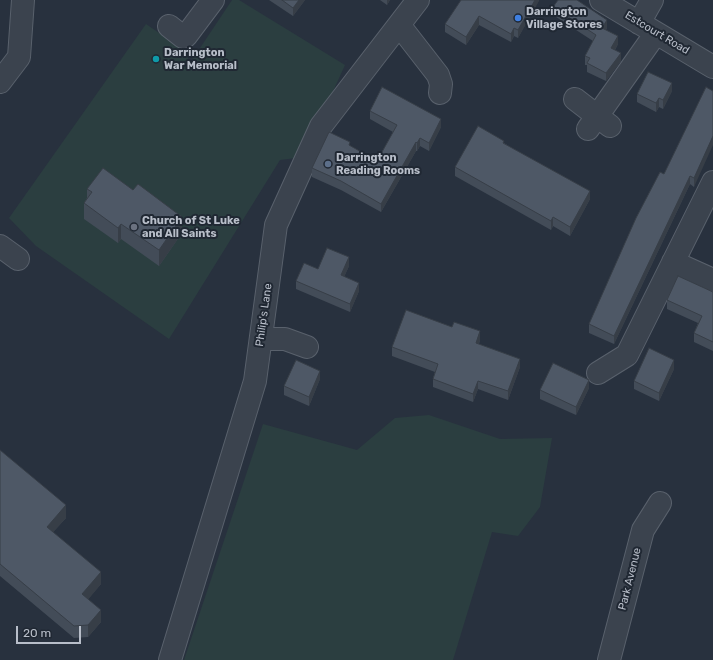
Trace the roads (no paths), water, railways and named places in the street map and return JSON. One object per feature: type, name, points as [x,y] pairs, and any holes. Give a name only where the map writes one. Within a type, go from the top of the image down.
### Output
[{"type":"street","points":[[0,82],[19,57],[23,0]]},
{"type":"street","points":[[169,26],[182,37],[186,36],[213,0]]},
{"type":"street","name":"Philip's Lane","points":[[170,660],[255,381],[276,224],[321,126],[400,26],[418,0]]},
{"type":"street","name":"Estcourt Road","points":[[601,0],[638,17],[713,67]]},
{"type":"street","points":[[575,99],[598,124],[638,17],[652,0]]},
{"type":"street","points":[[400,26],[438,75],[441,84],[440,93]]},
{"type":"street","points":[[598,373],[627,355],[713,182]]},
{"type":"street","points":[[0,246],[18,259]]},
{"type":"street","points":[[673,262],[713,280]]},
{"type":"street","points":[[260,339],[285,339],[307,347]]},
{"type":"street","name":"Park Avenue","points":[[609,660],[643,530],[660,503]]},
{"type":"place","name":"Darrington Village Stores","points":[[518,18]]},
{"type":"place","name":"Darrington War Memorial","points":[[156,59]]},
{"type":"place","name":"Darrington Reading Rooms","points":[[328,164]]},
{"type":"place","name":"Church of St Luke and All Saints","points":[[134,227]]}]
